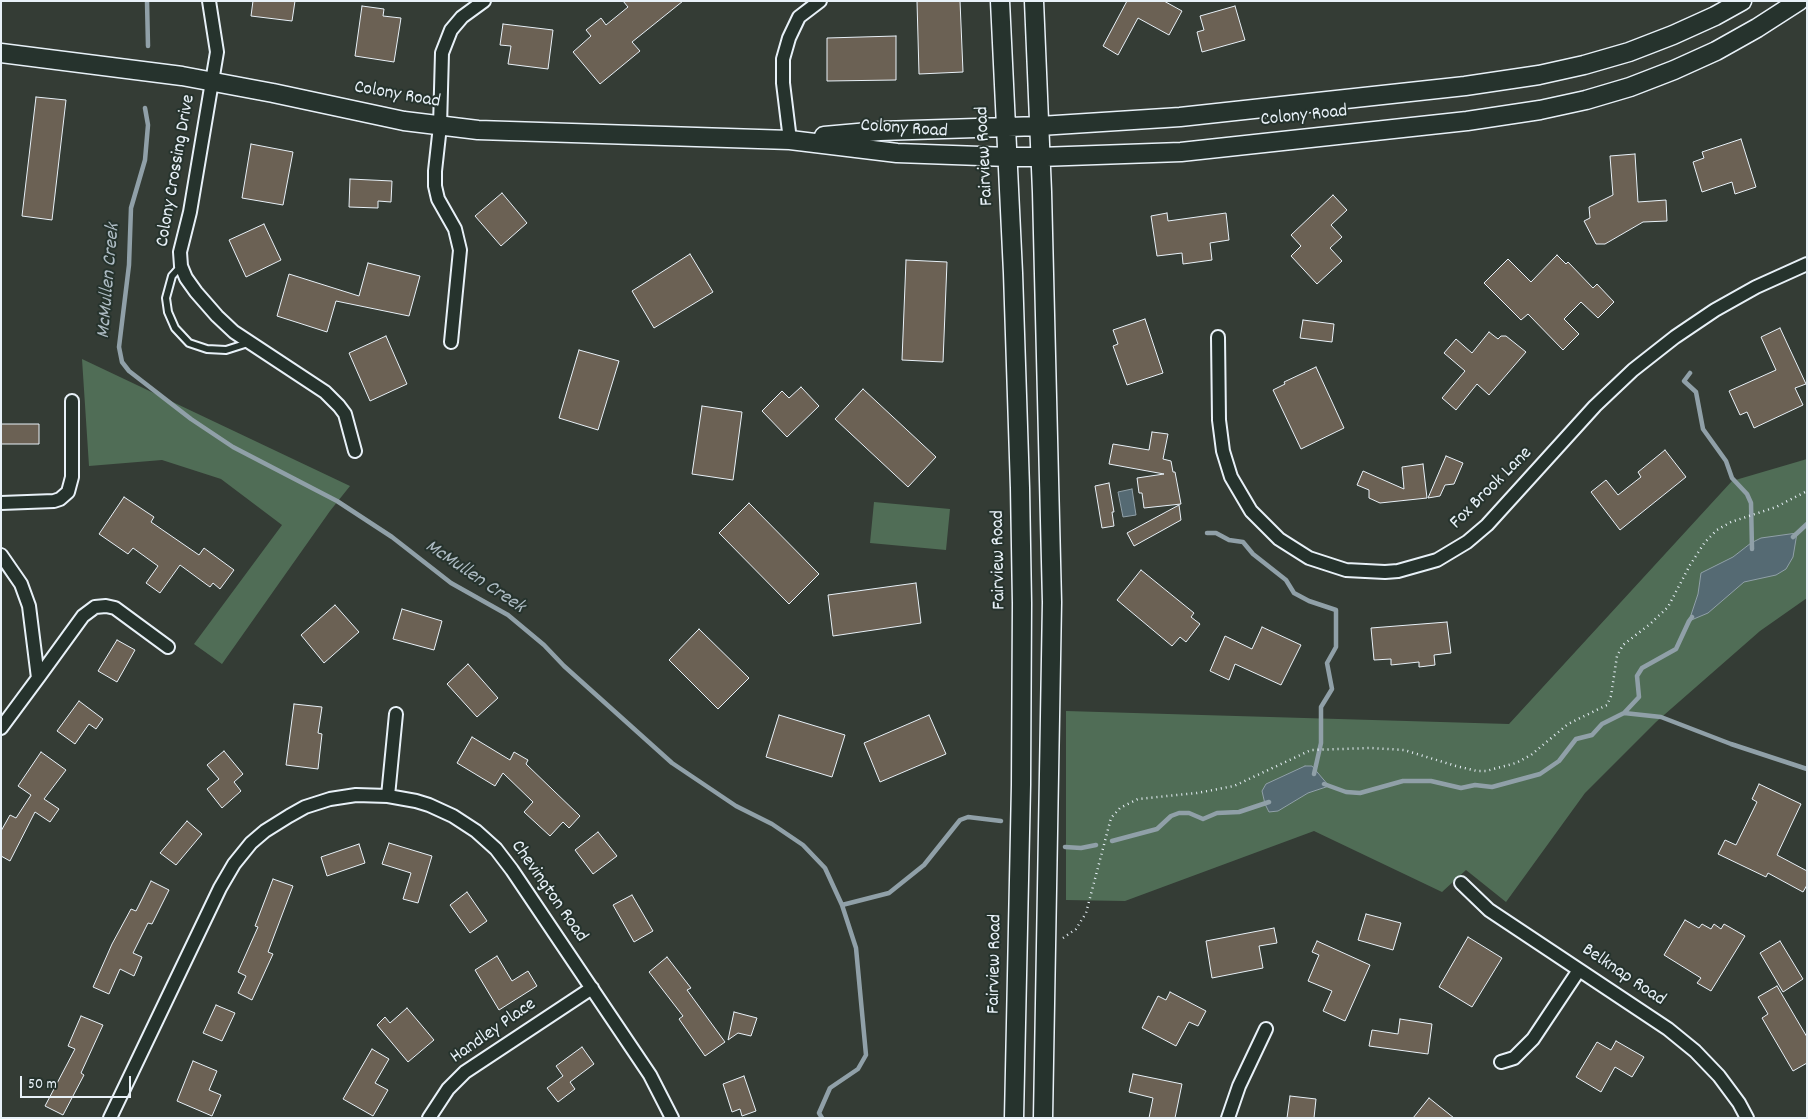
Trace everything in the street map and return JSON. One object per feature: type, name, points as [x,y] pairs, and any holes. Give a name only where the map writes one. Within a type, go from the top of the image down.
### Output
[{"type":"main road","name":"Fairview Road","points":[[1000,1],[1008,157],[1020,488],[1022,603],[1021,785],[1014,1118]]},
{"type":"main road","points":[[1034,1],[1040,126],[1052,602],[1043,1118]]},
{"type":"main road","name":"Colony Road","points":[[790,140],[880,131],[1040,126],[1180,117],[1465,86],[1539,75],[1629,52],[1673,35],[1715,16],[1742,1]]},
{"type":"main road","name":"Colony Road","points":[[1,53],[213,81],[404,121],[478,130],[790,140],[897,152],[1040,157],[1181,152],[1467,121],[1540,110],[1586,100],[1630,87],[1674,70],[1741,37],[1799,1]]},
{"type":"street","name":"Colony Crossing Drive","points":[[209,1],[217,45],[213,81],[190,212],[180,252],[181,266],[186,278],[217,316],[234,332],[325,392],[339,406],[345,414],[355,451]]},
{"type":"street","points":[[451,342],[460,250],[455,230],[438,199],[435,186],[440,126],[442,53],[447,37],[462,17],[484,1]]},
{"type":"street","points":[[790,140],[783,83],[783,60],[789,38],[799,18],[820,1]]},
{"type":"street","name":"Fox Brook Lane","points":[[1218,337],[1220,420],[1223,452],[1231,477],[1251,511],[1279,540],[1308,558],[1346,570],[1398,571],[1437,560],[1467,542],[1487,525],[1595,406],[1633,370],[1674,337],[1715,310],[1807,264]]},
{"type":"street","points":[[1,503],[54,501],[60,499],[68,492],[72,477],[72,401]]},
{"type":"street","points":[[1,555],[22,584],[30,606],[38,678]]},
{"type":"street","points":[[1,728],[83,616],[95,608],[106,606],[115,608],[168,647]]},
{"type":"street","points":[[388,796],[396,714]]},
{"type":"street","name":"Chevington Road","points":[[110,1118],[220,888],[234,864],[265,831],[289,816],[313,804],[356,794],[416,800],[453,816],[476,831],[496,849],[650,1075],[672,1118]]},
{"type":"street","name":"Belknap Road","points":[[1461,883],[1489,910],[1668,1029],[1696,1051],[1719,1076],[1739,1103],[1747,1118]]},
{"type":"street","points":[[1501,1062],[1514,1058],[1534,1040],[1579,970]]},
{"type":"street","name":"Handley Place","points":[[429,1118],[448,1089],[465,1072],[592,988]]},
{"type":"street","points":[[1228,1118],[1239,1086],[1266,1029]]},
{"type":"lane","points":[[181,266],[172,276],[166,298],[168,312],[175,328],[189,343],[207,349],[226,350],[249,342]]},
{"type":"path","points":[[1063,938],[1076,929],[1086,913],[1108,826],[1114,813],[1138,799],[1197,793],[1234,786],[1306,752],[1315,750],[1371,748],[1404,750],[1456,766],[1486,771],[1516,763],[1531,755],[1568,724],[1607,705],[1611,696],[1617,656],[1623,645],[1668,607],[1690,564],[1705,542],[1724,525],[1764,511],[1807,491]]},
{"type":"green space","points":[[82,359],[350,486],[330,511],[222,664],[194,644],[282,525],[221,479],[162,460],[89,466]]},
{"type":"green space","points":[[1807,459],[1807,598],[1760,631],[1656,722],[1585,793],[1506,902],[1466,870],[1442,892],[1314,831],[1125,901],[1066,900],[1066,711],[1509,724],[1732,481]]},
{"type":"green space","points":[[874,502],[950,509],[946,550],[870,543]]},
{"type":"water","points":[[1132,489],[1136,515],[1123,517],[1118,492]]},
{"type":"water","points":[[1797,533],[1793,557],[1786,569],[1776,575],[1744,582],[1708,613],[1689,621],[1698,594],[1701,573],[1733,557],[1761,538]]},
{"type":"water","points":[[1305,766],[1312,766],[1329,786],[1308,793],[1278,811],[1269,812],[1262,791],[1266,784]]},
{"type":"building","points":[[253,1],[295,1],[292,21],[251,16]]},
{"type":"building","points":[[623,1],[683,1],[632,42],[640,51],[600,84],[573,52],[591,36],[586,30],[601,18],[606,25],[628,7]]},
{"type":"building","points":[[917,1],[960,1],[963,72],[919,74]]},
{"type":"building","points":[[1127,1],[1164,1],[1182,11],[1169,35],[1138,18],[1118,55],[1103,46]]},
{"type":"building","points":[[362,6],[384,9],[383,16],[401,18],[394,62],[355,56]]},
{"type":"building","points":[[1235,6],[1245,40],[1202,52],[1197,32],[1204,30],[1200,16]]},
{"type":"building","points":[[503,24],[553,30],[548,69],[508,64],[511,46],[500,45]]},
{"type":"building","points":[[896,36],[896,80],[827,81],[827,38]]},
{"type":"building","points":[[36,97],[66,100],[52,220],[22,216]]},
{"type":"building","points":[[1741,139],[1756,187],[1735,194],[1732,182],[1702,192],[1693,162],[1704,158],[1702,152]]},
{"type":"building","points":[[251,144],[293,152],[283,205],[242,198]]},
{"type":"building","points":[[1635,154],[1638,202],[1666,200],[1667,221],[1643,222],[1605,244],[1596,244],[1584,221],[1590,218],[1589,207],[1613,195],[1610,156]]},
{"type":"building","points":[[350,179],[392,181],[391,202],[378,201],[378,208],[349,207]]},
{"type":"building","points":[[502,193],[527,223],[501,246],[475,216]]},
{"type":"building","points":[[1333,195],[1347,210],[1331,225],[1342,237],[1330,248],[1342,261],[1317,284],[1291,256],[1301,246],[1291,235]]},
{"type":"building","points":[[1167,213],[1168,221],[1226,213],[1229,240],[1210,243],[1212,260],[1183,264],[1182,253],[1157,256],[1151,216]]},
{"type":"building","points":[[264,224],[281,260],[246,277],[229,240]]},
{"type":"building","points":[[690,254],[713,292],[654,328],[632,291]]},
{"type":"building","points":[[1557,255],[1566,264],[1568,262],[1593,288],[1597,284],[1614,302],[1598,318],[1581,302],[1564,319],[1579,334],[1563,350],[1528,314],[1521,320],[1484,283],[1508,259],[1531,282]]},
{"type":"building","points":[[906,260],[947,262],[943,362],[902,360]]},
{"type":"building","points":[[368,263],[420,276],[409,316],[336,301],[327,332],[277,316],[289,274],[359,296]]},
{"type":"building","points":[[1145,319],[1163,373],[1127,385],[1113,346],[1118,344],[1113,330]]},
{"type":"building","points":[[1303,320],[1334,324],[1332,342],[1300,338]]},
{"type":"building","points":[[1780,328],[1806,384],[1795,388],[1803,405],[1754,428],[1747,412],[1740,415],[1729,391],[1776,370],[1761,337]]},
{"type":"building","points":[[1489,332],[1498,339],[1501,336],[1506,336],[1526,352],[1489,395],[1477,384],[1456,410],[1442,398],[1465,371],[1444,353],[1456,339],[1472,353]]},
{"type":"building","points":[[386,336],[407,384],[370,401],[349,353]]},
{"type":"building","points":[[579,350],[619,361],[598,430],[559,418]]},
{"type":"building","points":[[1316,367],[1344,428],[1301,449],[1273,390],[1285,384],[1284,382]]},
{"type":"building","points":[[801,387],[819,406],[787,437],[762,411],[782,391],[789,398]]},
{"type":"building","points":[[863,389],[936,457],[908,487],[835,419]]},
{"type":"building","points":[[702,406],[742,412],[733,480],[692,474]]},
{"type":"building","points":[[1,424],[39,424],[39,444],[1,444]]},
{"type":"building","points":[[1152,432],[1168,434],[1163,459],[1171,461],[1181,504],[1144,508],[1137,478],[1164,474],[1109,464],[1113,444],[1149,450]]},
{"type":"building","points":[[1665,450],[1686,477],[1620,530],[1591,492],[1606,480],[1618,495],[1641,477],[1638,472]]},
{"type":"building","points":[[1446,456],[1463,463],[1454,484],[1445,485],[1440,496],[1428,498]]},
{"type":"building","points":[[1423,464],[1427,498],[1380,503],[1369,498],[1369,490],[1357,485],[1363,471],[1404,489],[1402,467]]},
{"type":"building","points":[[1109,483],[1114,512],[1112,512],[1114,526],[1102,528],[1095,486]]},
{"type":"building","points":[[124,497],[154,517],[151,522],[199,555],[204,548],[234,570],[220,589],[213,583],[210,587],[180,565],[160,593],[146,583],[158,566],[133,548],[128,554],[99,534]]},
{"type":"building","points":[[749,503],[819,574],[789,604],[719,533]]},
{"type":"building","points":[[1179,505],[1181,520],[1134,546],[1127,533]]},
{"type":"building","points":[[1141,570],[1194,613],[1191,617],[1200,624],[1186,642],[1180,637],[1172,646],[1117,600]]},
{"type":"building","points":[[916,583],[921,623],[833,636],[828,595]]},
{"type":"building","points":[[335,605],[359,632],[324,663],[301,635]]},
{"type":"building","points":[[402,609],[442,621],[434,650],[393,639]]},
{"type":"building","points":[[1447,622],[1451,653],[1434,655],[1435,665],[1419,667],[1419,662],[1391,665],[1391,659],[1374,660],[1371,628]]},
{"type":"building","points":[[1262,627],[1301,645],[1281,685],[1235,664],[1229,680],[1210,671],[1225,636],[1252,649]]},
{"type":"building","points":[[699,629],[749,678],[718,709],[669,660]]},
{"type":"building","points":[[117,640],[135,650],[117,682],[98,671]]},
{"type":"building","points":[[468,664],[498,698],[477,717],[447,684]]},
{"type":"building","points":[[79,701],[103,719],[96,729],[89,724],[75,744],[57,731]]},
{"type":"building","points":[[294,704],[322,707],[318,733],[322,734],[318,769],[286,765]]},
{"type":"building","points":[[779,715],[845,735],[832,777],[766,757]]},
{"type":"building","points":[[929,715],[946,754],[880,782],[864,743]]},
{"type":"building","points":[[472,737],[510,760],[514,752],[528,760],[526,764],[580,816],[569,828],[563,822],[550,836],[524,812],[533,802],[503,773],[495,786],[457,763]]},
{"type":"building","points":[[224,751],[243,774],[234,782],[241,791],[222,808],[207,789],[219,779],[207,765]]},
{"type":"building","points":[[41,752],[66,770],[44,799],[59,809],[50,822],[35,812],[10,861],[1,856],[1,831],[10,815],[16,818],[31,795],[18,786]]},
{"type":"building","points":[[1759,784],[1801,804],[1777,855],[1807,871],[1807,885],[1803,892],[1768,873],[1766,877],[1718,854],[1725,840],[1736,845],[1757,802],[1752,799]]},
{"type":"building","points":[[187,821],[202,834],[176,865],[160,853]]},
{"type":"building","points":[[598,832],[617,856],[593,874],[575,850]]},
{"type":"building","points":[[389,843],[432,856],[418,903],[403,899],[411,873],[382,864]]},
{"type":"building","points":[[359,844],[365,863],[327,876],[321,857]]},
{"type":"building","points":[[273,879],[293,886],[268,952],[273,954],[252,1000],[238,993],[246,976],[238,972],[258,927],[255,926]]},
{"type":"building","points":[[151,881],[169,890],[152,924],[148,923],[133,953],[142,957],[134,976],[120,969],[109,994],[93,987],[112,944],[131,909],[136,911]]},
{"type":"building","points":[[467,892],[487,921],[470,933],[450,905]]},
{"type":"building","points":[[632,895],[653,931],[634,942],[613,905]]},
{"type":"building","points":[[1366,914],[1401,923],[1393,950],[1358,940]]},
{"type":"building","points":[[1685,920],[1699,928],[1702,924],[1711,929],[1714,924],[1721,929],[1724,924],[1745,936],[1711,991],[1697,983],[1701,978],[1664,955]]},
{"type":"building","points":[[1274,928],[1277,943],[1259,946],[1263,968],[1212,978],[1206,941]]},
{"type":"building","points":[[1468,937],[1502,958],[1472,1007],[1439,987]]},
{"type":"building","points":[[1317,941],[1370,965],[1345,1021],[1323,1011],[1332,991],[1308,981],[1319,955],[1312,952]]},
{"type":"building","points":[[1780,941],[1803,979],[1783,992],[1760,953]]},
{"type":"building","points":[[497,956],[512,981],[528,971],[537,986],[499,1010],[475,970]]},
{"type":"building","points":[[667,957],[691,988],[687,990],[725,1042],[705,1056],[679,1019],[683,1016],[649,972]]},
{"type":"building","points":[[1777,986],[1807,1037],[1807,1063],[1793,1071],[1762,1018],[1768,1014],[1758,997]]},
{"type":"building","points":[[1170,992],[1206,1011],[1198,1026],[1189,1022],[1176,1046],[1142,1028],[1158,996],[1166,1000]]},
{"type":"building","points":[[216,1005],[235,1013],[222,1041],[203,1033]]},
{"type":"building","points":[[407,1008],[434,1040],[408,1062],[377,1025],[385,1017],[390,1023]]},
{"type":"building","points":[[734,1012],[757,1018],[751,1036],[738,1033],[728,1040]]},
{"type":"building","points":[[81,1016],[103,1025],[81,1073],[84,1075],[63,1115],[45,1106],[75,1049],[68,1046]]},
{"type":"building","points":[[1400,1019],[1432,1024],[1428,1054],[1369,1046],[1372,1030],[1398,1034]]},
{"type":"building","points":[[1616,1041],[1644,1057],[1632,1077],[1615,1067],[1601,1092],[1576,1077],[1597,1042],[1611,1050]]},
{"type":"building","points":[[582,1047],[594,1064],[570,1082],[575,1089],[558,1102],[547,1088],[563,1076],[556,1066]]},
{"type":"building","points":[[372,1049],[389,1059],[375,1083],[388,1090],[373,1116],[343,1099]]},
{"type":"building","points":[[193,1061],[217,1071],[209,1090],[221,1095],[212,1116],[177,1101]]},
{"type":"building","points":[[1133,1074],[1182,1084],[1175,1118],[1149,1118],[1153,1098],[1129,1092]]},
{"type":"building","points":[[744,1076],[756,1111],[742,1116],[740,1109],[732,1112],[723,1084]]},
{"type":"building","points":[[1290,1096],[1316,1099],[1314,1118],[1287,1118]]},
{"type":"building","points":[[1429,1098],[1454,1118],[1413,1118]]},
{"type":"waterway","name":"McMullen Creek","points":[[147,1],[148,46]]},
{"type":"waterway","name":"McMullen Creek","points":[[145,108],[148,125],[145,160],[131,208],[129,265],[119,347],[122,362],[129,371],[191,419],[233,447],[337,501],[392,537],[451,583],[508,615],[544,645],[564,666],[672,763],[736,806],[772,824],[803,845],[825,868],[842,905],[856,948],[866,1055],[858,1069],[830,1088],[819,1113],[822,1118]]},
{"type":"waterway","points":[[1690,373],[1684,381],[1696,392],[1703,429],[1726,461],[1732,478],[1747,494],[1751,503],[1752,549]]},
{"type":"waterway","points":[[1793,537],[1807,524]]},
{"type":"waterway","points":[[1207,533],[1216,533],[1229,540],[1243,542],[1253,554],[1286,580],[1294,593],[1309,601],[1336,610],[1336,647],[1327,663],[1332,689],[1321,707],[1321,743],[1314,774]]},
{"type":"waterway","points":[[1324,784],[1346,792],[1360,793],[1403,781],[1431,781],[1461,788],[1475,785],[1492,787],[1540,774],[1559,761],[1576,739],[1592,735],[1602,724],[1624,713],[1639,697],[1637,676],[1642,668],[1676,649],[1692,617]]},
{"type":"waterway","points":[[1624,713],[1661,717],[1731,744],[1807,769]]},
{"type":"waterway","points":[[1112,841],[1157,829],[1171,816],[1179,813],[1189,813],[1203,819],[1217,813],[1239,812],[1269,802]]},
{"type":"waterway","points":[[842,905],[889,893],[924,865],[960,820],[968,817],[1001,821]]},
{"type":"waterway","points":[[1065,847],[1081,848],[1096,845]]}]
